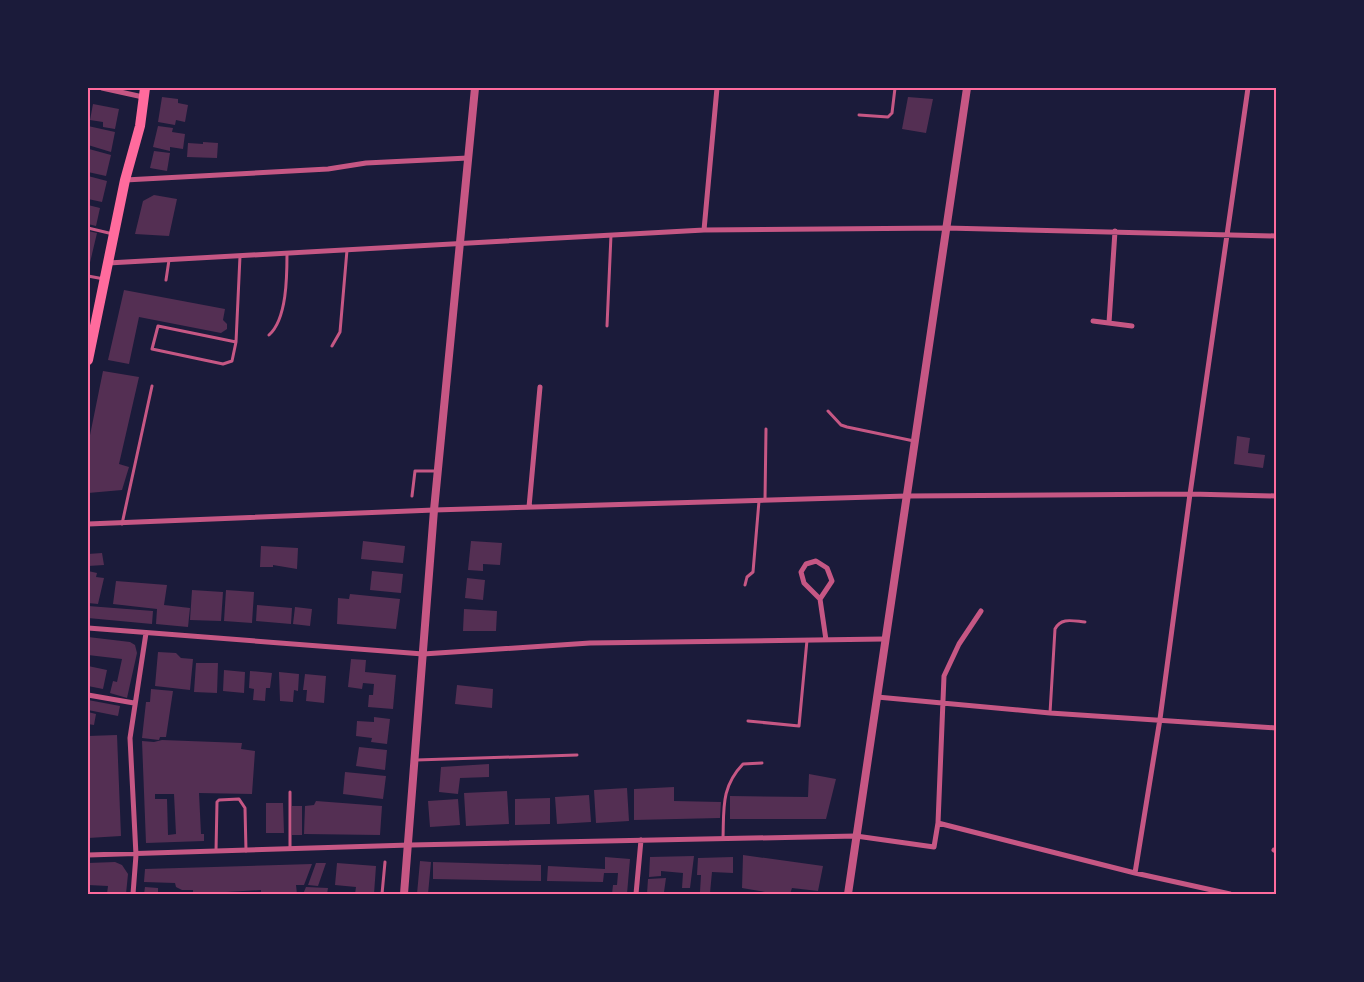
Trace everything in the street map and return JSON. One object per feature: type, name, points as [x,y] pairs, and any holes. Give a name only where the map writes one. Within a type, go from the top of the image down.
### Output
[{"type":"highway","points":[[88,360],[125,180],[140,126],[144,92]]},
{"type":"street","points":[[102,88],[144,92]]},
{"type":"street","points":[[404,894],[410,845],[434,510],[475,88]]},
{"type":"street","points":[[704,230],[717,88]]},
{"type":"street","points":[[848,894],[884,639],[967,88]]},
{"type":"street","points":[[1135,873],[1160,719],[1248,88]]},
{"type":"street","points":[[125,180],[328,169],[366,163],[468,158]]},
{"type":"street","points":[[108,263],[704,230],[946,228],[1276,236]]},
{"type":"street","points":[[1109,323],[1115,231]]},
{"type":"street","points":[[1093,321],[1132,326]]},
{"type":"street","points":[[529,507],[540,388]]},
{"type":"street","points":[[88,524],[434,510],[907,496],[1190,494],[1276,496]]},
{"type":"street","points":[[820,599],[832,581],[827,568],[816,561],[806,564],[801,572],[804,583],[820,599],[826,640]]},
{"type":"street","points":[[88,855],[410,845],[856,836],[934,847],[938,823],[945,703],[944,676],[959,644],[981,611]]},
{"type":"street","points":[[88,628],[423,654],[590,643],[884,639]]},
{"type":"street","points":[[133,894],[136,855],[130,738],[146,633]]},
{"type":"street","points":[[88,695],[134,703]]},
{"type":"street","points":[[877,697],[1050,712],[1276,728]]},
{"type":"street","points":[[938,823],[1135,873],[1230,894]]},
{"type":"street","points":[[636,894],[641,840]]},
{"type":"lane","points":[[844,88],[869,88]]},
{"type":"lane","points":[[859,115],[888,117],[892,113],[895,88]]},
{"type":"lane","points":[[88,228],[114,234]]},
{"type":"lane","points":[[607,326],[611,235]]},
{"type":"lane","points":[[332,346],[340,332],[347,250]]},
{"type":"lane","points":[[269,335],[276,325],[283,302],[287,253]]},
{"type":"lane","points":[[236,342],[158,326],[152,349],[223,364],[232,361],[236,342],[240,256]]},
{"type":"lane","points":[[166,280],[169,260]]},
{"type":"lane","points":[[88,276],[104,279]]},
{"type":"lane","points":[[122,524],[152,386]]},
{"type":"lane","points":[[828,412],[841,425],[847,427],[915,441]]},
{"type":"lane","points":[[745,585],[748,577],[753,572],[762,501],[766,429]]},
{"type":"lane","points":[[412,496],[415,471],[438,471]]},
{"type":"lane","points":[[1050,712],[1055,629],[1061,622],[1066,620],[1085,622]]},
{"type":"lane","points":[[748,721],[799,726],[807,640]]},
{"type":"lane","points":[[416,760],[577,755]]},
{"type":"lane","points":[[724,838],[726,789],[733,774],[743,764],[762,763]]},
{"type":"lane","points":[[290,792],[290,849]]},
{"type":"lane","points":[[216,852],[216,802],[230,799],[239,799],[245,808],[246,851]]},
{"type":"lane","points":[[382,894],[385,862]]},
{"type":"building","points":[[162,97],[178,99],[178,103],[188,105],[185,122],[176,120],[175,125],[158,122]]},
{"type":"building","points":[[908,97],[933,99],[926,133],[902,129]]},
{"type":"building","points":[[93,104],[119,109],[115,129],[103,127],[103,122],[90,120]]},
{"type":"building","points":[[88,126],[115,132],[111,152],[88,145]]},
{"type":"building","points":[[158,126],[173,128],[172,132],[185,134],[183,149],[170,147],[170,151],[153,147]]},
{"type":"building","points":[[203,142],[218,143],[217,158],[187,157],[188,143],[203,144]]},
{"type":"building","points":[[89,149],[111,155],[106,176],[88,172]]},
{"type":"building","points":[[154,151],[170,153],[167,171],[150,168]]},
{"type":"building","points":[[88,176],[107,181],[102,202],[88,199]]},
{"type":"building","points":[[154,195],[177,199],[169,236],[135,234],[143,201]]},
{"type":"building","points":[[88,205],[100,208],[96,226],[88,224]]},
{"type":"building","points":[[88,231],[97,233],[88,271]]},
{"type":"building","points":[[124,290],[225,309],[223,320],[227,324],[227,329],[221,333],[139,317],[129,364],[108,360]]},
{"type":"building","points":[[103,371],[139,377],[119,464],[129,467],[122,490],[88,493],[88,445]]},
{"type":"building","points":[[1237,436],[1250,438],[1248,453],[1265,455],[1263,468],[1234,464]]},
{"type":"building","points":[[363,541],[405,546],[403,563],[361,559]]},
{"type":"building","points":[[471,541],[502,543],[500,565],[483,564],[483,571],[468,570]]},
{"type":"building","points":[[261,546],[298,548],[297,569],[273,565],[273,567],[260,567]]},
{"type":"building","points":[[102,553],[104,565],[88,566],[88,554]]},
{"type":"building","points":[[88,571],[97,573],[96,577],[104,578],[98,604],[88,603]]},
{"type":"building","points":[[372,571],[403,574],[401,593],[370,590]]},
{"type":"building","points":[[467,578],[485,580],[483,600],[465,598]]},
{"type":"building","points":[[116,581],[167,585],[164,605],[190,608],[188,627],[156,624],[157,609],[113,604]]},
{"type":"building","points":[[192,590],[223,592],[221,621],[190,620]]},
{"type":"building","points":[[226,590],[254,592],[252,623],[224,621]]},
{"type":"building","points":[[350,594],[400,599],[396,629],[337,624],[338,598],[349,599]]},
{"type":"building","points":[[257,605],[292,608],[291,624],[256,621]]},
{"type":"building","points":[[88,606],[153,611],[152,624],[88,618]]},
{"type":"building","points":[[295,607],[312,609],[310,626],[293,624]]},
{"type":"building","points":[[464,609],[497,611],[496,631],[463,631]]},
{"type":"building","points":[[88,637],[130,642],[135,645],[137,653],[127,698],[110,693],[113,681],[117,682],[122,659],[88,655]]},
{"type":"building","points":[[158,652],[176,653],[181,658],[193,659],[190,690],[155,686]]},
{"type":"building","points":[[351,659],[366,660],[365,672],[396,675],[393,709],[368,707],[369,695],[373,695],[374,684],[363,683],[362,689],[348,687]]},
{"type":"building","points":[[196,663],[218,663],[217,693],[194,692]]},
{"type":"building","points":[[88,666],[107,670],[103,689],[88,686]]},
{"type":"building","points":[[224,670],[245,672],[244,693],[223,691]]},
{"type":"building","points":[[250,671],[272,673],[270,688],[266,688],[265,701],[253,700],[254,689],[249,688]]},
{"type":"building","points":[[279,672],[299,674],[298,691],[294,690],[293,702],[280,701]]},
{"type":"building","points":[[305,674],[326,676],[324,703],[306,701],[307,690],[303,690]]},
{"type":"building","points":[[457,685],[493,689],[492,708],[455,704]]},
{"type":"building","points":[[151,689],[173,691],[166,737],[160,737],[159,740],[142,738],[146,702],[150,702]]},
{"type":"building","points":[[88,700],[120,706],[118,716],[88,710]]},
{"type":"building","points":[[88,712],[96,714],[94,725],[88,724]]},
{"type":"building","points":[[374,717],[390,719],[387,744],[371,742],[372,738],[356,736],[357,721],[374,722]]},
{"type":"building","points":[[117,735],[121,836],[88,838],[88,736]]},
{"type":"building","points":[[162,740],[242,743],[241,749],[255,751],[252,794],[199,793],[201,834],[204,834],[204,841],[146,843],[142,741],[154,742]],"holes":[[[155,794],[174,794],[176,834],[168,835],[167,799],[155,799]]]},
{"type":"building","points":[[359,747],[387,750],[385,770],[356,766]]},
{"type":"building","points":[[489,764],[489,777],[460,778],[458,794],[439,792],[441,767]]},
{"type":"building","points":[[345,772],[386,776],[383,799],[343,794]]},
{"type":"building","points":[[809,774],[836,779],[826,819],[730,819],[730,796],[808,797]]},
{"type":"building","points":[[674,787],[674,801],[721,802],[720,818],[634,820],[634,789]]},
{"type":"building","points":[[627,788],[629,821],[596,823],[594,790]]},
{"type":"building","points":[[507,791],[509,824],[466,826],[464,793]]},
{"type":"building","points":[[589,795],[591,822],[557,824],[555,797]]},
{"type":"building","points":[[550,798],[550,824],[515,825],[515,799]]},
{"type":"building","points":[[458,799],[460,825],[430,827],[428,801]]},
{"type":"building","points":[[316,801],[382,806],[380,835],[304,834],[305,806],[314,805]]},
{"type":"building","points":[[266,803],[283,803],[284,833],[266,833]]},
{"type":"building","points":[[292,806],[302,806],[302,835],[292,835]]},
{"type":"building","points":[[743,855],[823,866],[818,891],[792,888],[790,894],[777,894],[742,888]]},
{"type":"building","points":[[694,856],[690,888],[682,888],[683,873],[661,871],[661,876],[649,877],[650,857]]},
{"type":"building","points":[[605,857],[630,859],[627,894],[612,894],[613,885],[617,885],[618,873],[604,873],[603,882],[547,881],[548,866],[605,869]]},
{"type":"building","points":[[733,857],[733,873],[712,872],[710,893],[700,892],[701,875],[697,875],[698,858]]},
{"type":"building","points":[[420,861],[431,862],[428,894],[417,894]]},
{"type":"building","points":[[115,862],[122,865],[128,874],[126,894],[107,894],[108,886],[88,885],[88,863]]},
{"type":"building","points":[[433,862],[541,865],[541,881],[433,879]]},
{"type":"building","points":[[316,863],[326,863],[318,886],[308,885]]},
{"type":"building","points":[[337,863],[376,866],[374,894],[355,894],[356,887],[335,885]]},
{"type":"building","points":[[312,864],[304,885],[296,885],[297,894],[261,894],[261,890],[193,894],[193,890],[182,890],[176,887],[175,883],[144,882],[145,869]]},
{"type":"building","points":[[666,878],[664,892],[681,894],[647,894],[648,879]]},
{"type":"building","points":[[145,887],[158,888],[158,894],[144,894]]},
{"type":"building","points":[[306,887],[328,888],[327,894],[303,894]]}]
